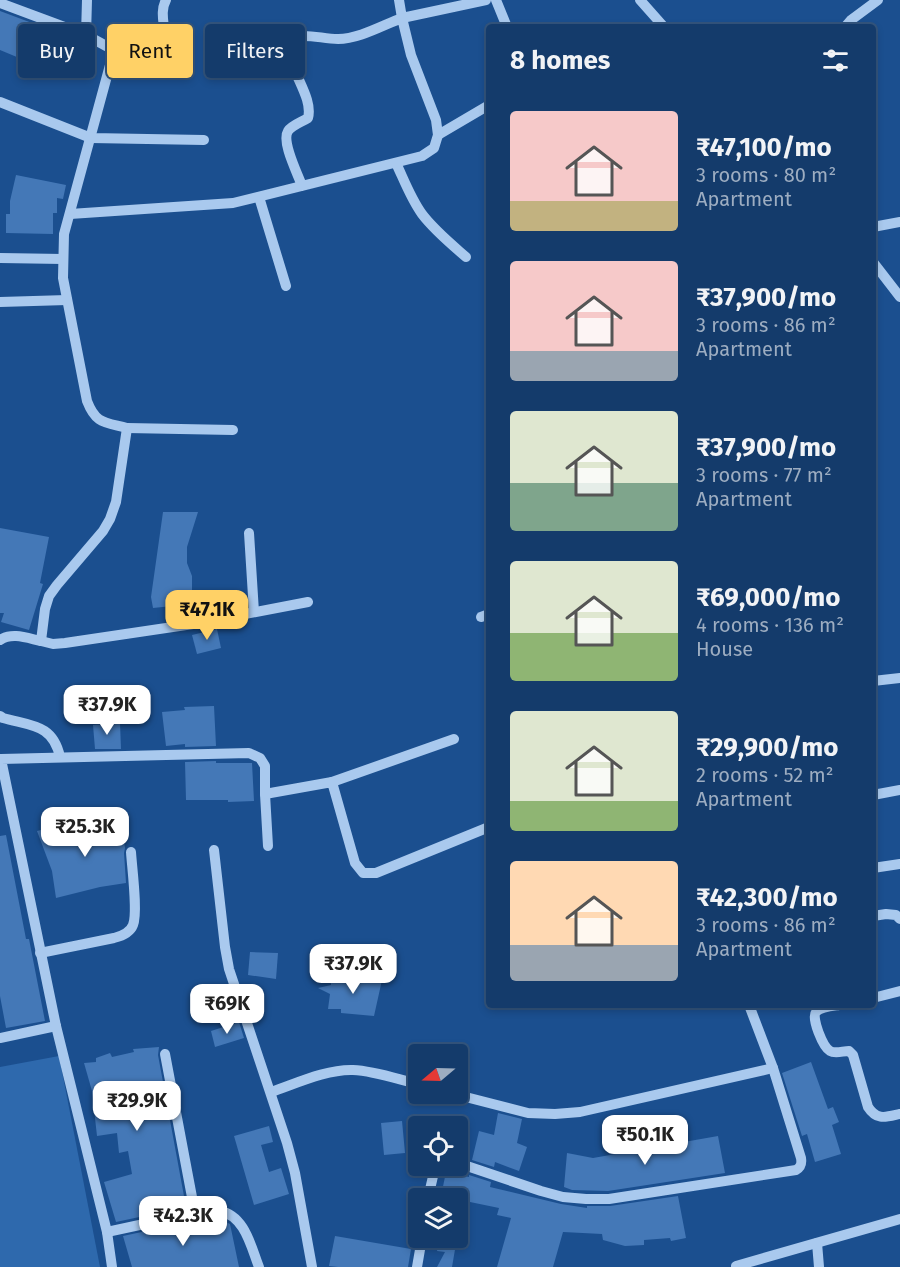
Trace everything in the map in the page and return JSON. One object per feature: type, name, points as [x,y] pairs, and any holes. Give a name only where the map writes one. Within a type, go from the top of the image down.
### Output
[{"type":"street","points":[[86,24],[87,0]]},
{"type":"street","points":[[163,24],[162,13],[166,0]]},
{"type":"street","points":[[70,213],[233,203],[422,156],[434,148],[438,135],[436,120],[411,55],[399,0]]},
{"type":"street","points":[[302,186],[285,142],[286,133],[291,127],[308,118],[310,112],[291,57],[291,47],[300,36],[352,38],[402,18],[486,0]]},
{"type":"street","points":[[496,0],[506,24]]},
{"type":"street","points":[[640,0],[661,24]]},
{"type":"street","points":[[847,24],[878,0]]},
{"type":"street","points":[[0,3],[56,24]]},
{"type":"street","points":[[107,78],[64,234],[63,278],[87,401],[92,414],[100,421],[127,429],[233,430]]},
{"type":"street","points":[[0,102],[90,138],[204,140]]},
{"type":"street","points":[[438,135],[486,107]]},
{"type":"street","points":[[396,163],[421,213],[466,257]]},
{"type":"street","points":[[259,197],[286,286]]},
{"type":"street","points":[[876,226],[900,222]]},
{"type":"street","points":[[0,258],[63,259]]},
{"type":"street","points":[[876,266],[900,297]]},
{"type":"street","points":[[0,302],[67,300]]},
{"type":"street","points":[[40,641],[49,596],[103,531],[110,519],[116,502],[127,429]]},
{"type":"street","points":[[249,533],[254,612]]},
{"type":"street","points":[[0,640],[6,636],[17,636],[53,644],[64,643],[193,624],[308,602]]},
{"type":"street","points":[[876,681],[900,678]]},
{"type":"street","points":[[0,716],[44,729],[57,745],[60,757]]},
{"type":"street","points":[[265,794],[332,782],[454,739]]},
{"type":"street","points":[[112,1267],[107,1232],[40,953],[1,758],[249,753],[260,758],[265,766],[268,846]]},
{"type":"street","points":[[332,782],[355,863],[363,873],[376,873],[486,828]]},
{"type":"street","points":[[876,794],[900,790]]},
{"type":"street","points":[[214,850],[229,969],[287,1143],[295,1173],[312,1267]]},
{"type":"street","points":[[40,953],[114,938],[126,934],[133,927],[135,914],[131,852]]},
{"type":"street","points":[[876,868],[900,864]]},
{"type":"street","points":[[876,916],[896,915],[900,919]]},
{"type":"street","points":[[876,997],[900,991]]},
{"type":"street","points":[[468,1166],[541,1191],[586,1200],[609,1199],[800,1168],[801,1158],[773,1068],[750,1008]]},
{"type":"street","points":[[822,1008],[814,1014],[814,1019],[824,1045],[835,1053],[849,1051],[852,1055],[872,1114],[879,1117],[900,1114]]},
{"type":"street","points":[[0,1038],[56,1026]]},
{"type":"street","points":[[165,1054],[195,1213]]},
{"type":"street","points":[[468,1098],[528,1113],[580,1112],[773,1068]]},
{"type":"street","points":[[271,1092],[328,1073],[351,1070],[374,1072],[408,1081]]},
{"type":"street","points":[[107,1232],[195,1213],[219,1211],[234,1217],[244,1229],[259,1267]]},
{"type":"street","points":[[736,1266],[900,1219]]},
{"type":"street","points":[[817,1243],[819,1267]]},
{"type":"street","points":[[417,1267],[420,1248]]},
{"type":"shaded area","points":[[59,1056],[100,1267],[0,1267],[0,1067]]},
{"type":"building","points":[[0,11],[35,24],[18,24],[18,58],[0,50]]},
{"type":"building","points":[[16,175],[66,185],[63,199],[57,198],[57,213],[53,213],[53,234],[6,233],[6,214],[10,214],[10,201]]},
{"type":"building","points":[[163,512],[198,512],[187,547],[187,563],[192,576],[192,604],[153,608],[151,597]]},
{"type":"building","points":[[0,528],[49,537],[40,583],[43,584],[29,630],[1,622],[4,613],[0,613]]},
{"type":"building","points":[[217,629],[221,648],[197,654],[192,635]]},
{"type":"building","points":[[214,706],[216,746],[185,747],[185,744],[166,746],[162,712],[185,710],[184,707]]},
{"type":"building","points":[[120,723],[121,749],[95,749],[93,725]]},
{"type":"building","points":[[216,761],[216,763],[252,763],[254,801],[186,800],[185,762]]},
{"type":"building","points":[[121,822],[125,848],[126,883],[56,898],[52,871],[37,831],[69,823],[76,838],[97,835],[96,825]]},
{"type":"building","points":[[6,835],[45,1021],[6,1028],[0,996],[0,836]]},
{"type":"building","points":[[250,952],[278,953],[276,979],[248,975]]},
{"type":"building","points":[[331,974],[382,980],[374,1016],[341,1013],[341,1009],[328,1009],[330,994],[318,988],[331,985]]},
{"type":"building","points":[[239,1022],[244,1038],[215,1047],[211,1031]]},
{"type":"building","points":[[159,1047],[158,1055],[186,1207],[116,1222],[104,1182],[132,1174],[128,1151],[119,1153],[117,1133],[97,1136],[92,1091],[84,1063],[96,1062],[96,1058],[110,1053],[112,1057],[134,1052],[133,1049]]},
{"type":"building","points":[[811,1062],[828,1109],[833,1107],[839,1122],[832,1125],[841,1154],[815,1162],[807,1134],[802,1136],[782,1073]]},
{"type":"building","points":[[498,1113],[522,1119],[517,1143],[527,1147],[519,1171],[495,1162],[494,1167],[472,1160],[479,1131],[494,1135]]},
{"type":"building","points":[[402,1121],[405,1153],[384,1155],[381,1123]]},
{"type":"building","points":[[269,1126],[273,1142],[261,1145],[269,1172],[281,1168],[289,1194],[254,1205],[234,1136]]},
{"type":"building","points":[[718,1136],[725,1173],[608,1191],[572,1190],[564,1187],[567,1153],[593,1158]]},
{"type":"building","points":[[469,1175],[491,1182],[490,1187],[587,1208],[587,1206],[610,1206],[678,1196],[686,1238],[671,1241],[670,1238],[644,1240],[644,1245],[625,1246],[603,1240],[602,1234],[563,1232],[553,1267],[497,1267],[511,1218],[497,1215],[499,1208],[468,1202],[468,1188],[443,1188],[445,1176],[469,1177]]},
{"type":"building","points":[[193,1221],[195,1229],[207,1224],[210,1228],[230,1224],[239,1267],[132,1267],[123,1236]]},
{"type":"building","points":[[335,1236],[411,1249],[408,1267],[329,1266]]},
{"type":"building","points":[[438,1248],[455,1248],[452,1267],[437,1267],[445,1252],[437,1251]]}]
